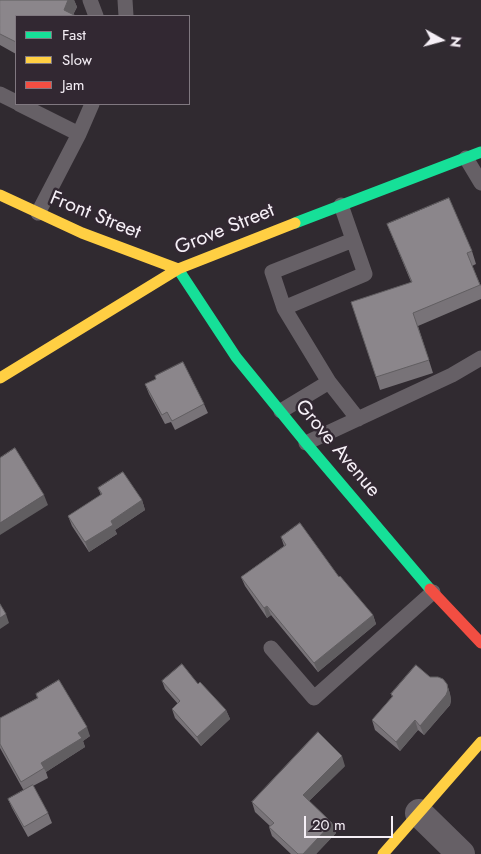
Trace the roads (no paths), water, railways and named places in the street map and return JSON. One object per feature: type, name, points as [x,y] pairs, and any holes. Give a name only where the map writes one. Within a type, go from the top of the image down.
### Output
[{"type":"main road","name":"Grove Street","points":[[0,378],[178,269],[481,152]]},
{"type":"main road","name":"Front Street","points":[[0,195],[82,233],[178,269]]},
{"type":"main road","name":"Grove Avenue","points":[[178,269],[236,357],[306,443],[433,592],[481,643]]},
{"type":"main road","points":[[383,854],[481,742]]},
{"type":"street","points":[[419,813],[461,854]]},
{"type":"lane","points":[[90,0],[96,15]]},
{"type":"lane","points":[[125,0],[126,15]]},
{"type":"lane","points":[[0,94],[15,102]]},
{"type":"lane","points":[[22,105],[79,134]]},
{"type":"lane","points":[[38,213],[79,134],[92,105]]},
{"type":"lane","points":[[466,158],[481,183]]},
{"type":"lane","points":[[284,308],[365,274],[341,205]]},
{"type":"lane","points":[[353,240],[272,272],[284,308],[329,382],[358,419]]},
{"type":"lane","points":[[306,443],[452,375],[481,358]]},
{"type":"lane","points":[[281,411],[329,382]]},
{"type":"lane","points":[[271,648],[314,698],[433,592]]}]
